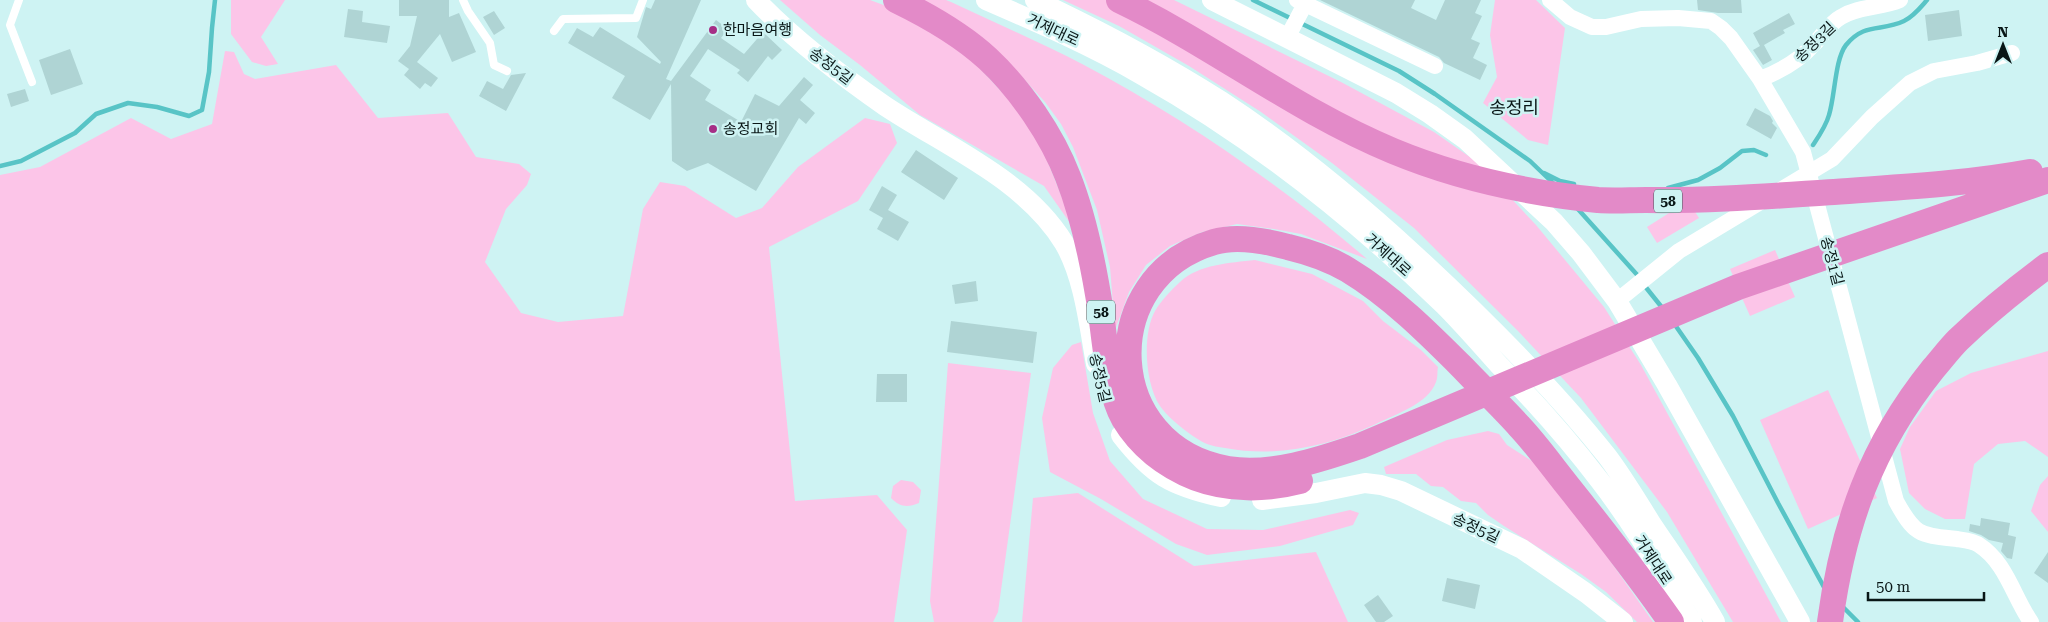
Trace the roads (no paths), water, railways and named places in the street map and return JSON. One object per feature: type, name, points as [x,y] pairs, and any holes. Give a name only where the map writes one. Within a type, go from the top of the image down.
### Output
[{"type":"highway","name":"58","points":[[896,0],[960,36],[988,60],[1018,93],[1047,133],[1068,176],[1082,218],[1098,297],[1111,380],[1124,418],[1143,444],[1165,464],[1209,483],[1233,487],[1263,488],[1292,483],[1337,471],[1369,451],[1738,287],[1999,195],[2048,180]]},
{"type":"highway","name":"58","points":[[1119,0],[1170,25],[1302,106],[1351,132],[1393,151],[1474,178],[1532,190],[1600,200],[1678,201],[1750,198],[1956,183],[1999,195],[2048,198]]},
{"type":"highway","name":"58","points":[[1369,451],[1744,303],[1892,248],[1999,195],[2048,168]]},
{"type":"highway","points":[[1369,451],[1272,469],[1231,470],[1193,458],[1177,449],[1159,434],[1142,413],[1129,369],[1132,323],[1141,301],[1152,282],[1169,265],[1190,251],[1215,241],[1231,239],[1278,244],[1312,254],[1347,269],[1390,300],[1447,352],[1520,427],[1631,567],[1671,622]]},
{"type":"highway","points":[[1830,622],[1835,587],[1849,525],[1869,472],[1886,438],[1915,391],[1956,341],[2008,295],[2044,267]]},
{"type":"street","name":"송정5길","points":[[756,0],[779,24],[823,60],[885,105],[993,173],[1013,187],[1038,209],[1065,244],[1075,270],[1085,307],[1105,404],[1124,440],[1140,459],[1163,478],[1194,491],[1225,498],[1258,500],[1307,494],[1365,483],[1394,489],[1522,549],[1586,593],[1623,622]]},
{"type":"street","name":"거제대로","points":[[986,0],[1072,38],[1142,75],[1263,154],[1343,214],[1445,306],[1550,419],[1602,483],[1692,622]]},
{"type":"street","name":"거제대로","points":[[1035,0],[1091,26],[1153,60],[1221,101],[1274,138],[1353,200],[1456,292],[1554,393],[1609,458],[1715,622]]},
{"type":"street","points":[[1212,0],[1396,93],[1465,139],[1554,222],[1623,296],[1667,385],[1800,622]]},
{"type":"street","name":"송정1길","points":[[1550,0],[1570,17],[1592,27],[1606,27],[1642,19],[1678,18],[1711,22],[1722,28],[1731,38],[1760,79],[1803,152],[1896,501],[1913,528],[1928,536],[1979,544],[2001,568],[2032,622]]},
{"type":"street","name":"송정3길","points":[[1760,79],[1784,70],[1801,58],[1841,17],[1900,0]]},
{"type":"street","points":[[1288,38],[1301,2],[1435,66]]},
{"type":"street","points":[[1623,296],[1679,251],[1832,159],[1872,116],[1910,83],[1934,71],[1977,63],[2012,53]]},
{"type":"lane","points":[[19,0],[10,25],[32,82]]},
{"type":"lane","points":[[463,0],[468,11],[490,43],[494,65],[507,71]]},
{"type":"lane","points":[[554,31],[563,19],[636,18],[643,0]]},
{"type":"waterway","points":[[0,166],[21,161],[75,133],[96,114],[128,103],[157,107],[189,116],[202,110],[209,72],[215,0]]},
{"type":"waterway","points":[[1253,0],[1399,71],[1530,161],[1554,184]]},
{"type":"waterway","points":[[1813,145],[1828,119],[1837,68],[1842,51],[1846,45],[1853,38],[1867,30],[1904,21],[1914,14],[1927,0]]},
{"type":"waterway","points":[[1668,188],[1698,180],[1720,168],[1742,151],[1754,150],[1766,155]]},
{"type":"waterway","points":[[1544,173],[1560,181],[1574,184]]},
{"type":"waterway","points":[[1577,208],[1640,278]]},
{"type":"waterway","points":[[1644,285],[1664,310]]},
{"type":"waterway","points":[[1673,322],[1698,358],[1733,416],[1825,589]]},
{"type":"waterway","points":[[1843,607],[1858,622]]},
{"type":"place","name":"한마음여행","points":[[713,30]]},
{"type":"place","name":"송정교회","points":[[713,129]]},
{"type":"district","name":"송정리","points":[[1514,107]]}]
